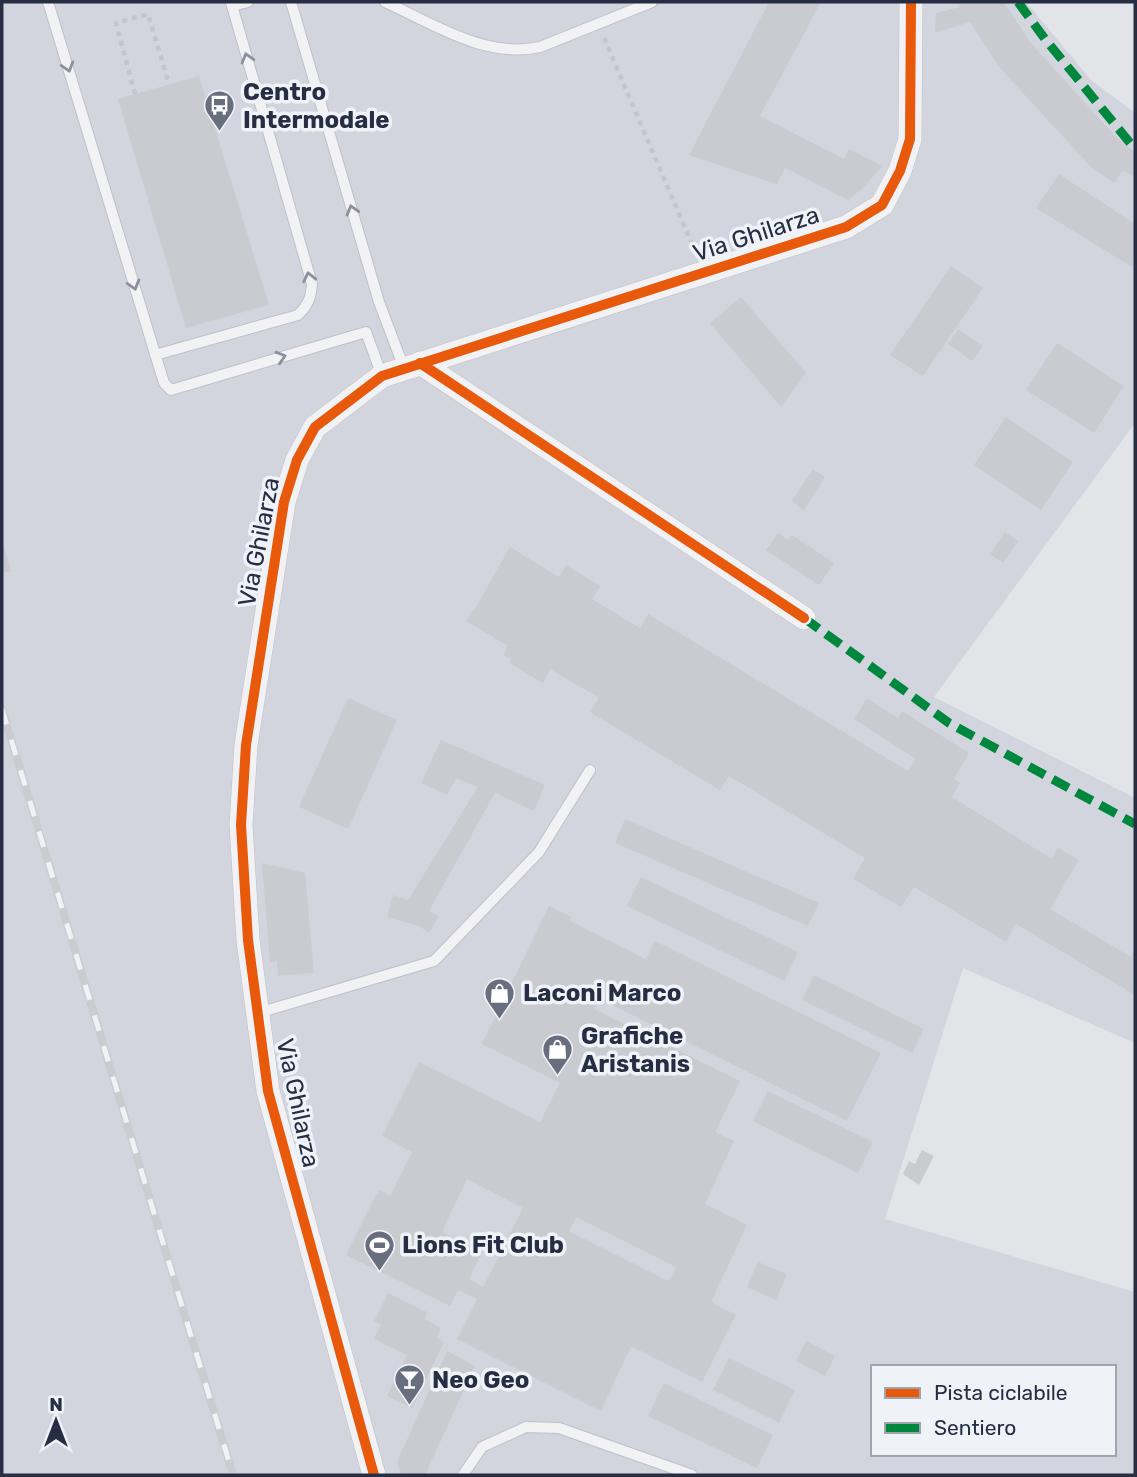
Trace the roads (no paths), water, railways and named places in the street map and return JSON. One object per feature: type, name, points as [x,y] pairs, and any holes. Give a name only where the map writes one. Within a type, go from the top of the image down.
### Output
[{"type":"street","name":"Via Ghilarza","points":[[374,1475],[268,1091],[248,940],[242,825],[246,745],[284,502],[297,460],[315,428],[382,376],[846,227],[882,205],[900,171],[910,139],[911,2]]},
{"type":"street","points":[[412,366],[804,618]]},
{"type":"lane","points":[[48,2],[155,355],[164,383],[170,390],[366,332],[382,376]]},
{"type":"lane","points":[[155,355],[298,315],[307,306],[311,293],[312,284],[231,4],[248,2]]},
{"type":"lane","points":[[291,2],[379,302],[412,366]]},
{"type":"lane","points":[[385,2],[470,41],[503,50],[520,51],[540,47],[652,2]]},
{"type":"lane","points":[[258,1013],[434,961],[539,852],[590,770]]},
{"type":"lane","points":[[463,1475],[482,1447],[526,1427],[559,1428],[692,1475]]},
{"type":"railway","points":[[2,709],[233,1475]]},
{"type":"place","name":"Centro Intermodale","points":[[220,133]]},
{"type":"place","name":"Laconi Marco","points":[[500,1020]]},
{"type":"place","name":"Grafiche Aristanis","points":[[558,1077]]},
{"type":"place","name":"Lions Fit Club","points":[[379,1272]]},
{"type":"place","name":"Neo Geo","points":[[409,1407]]}]
